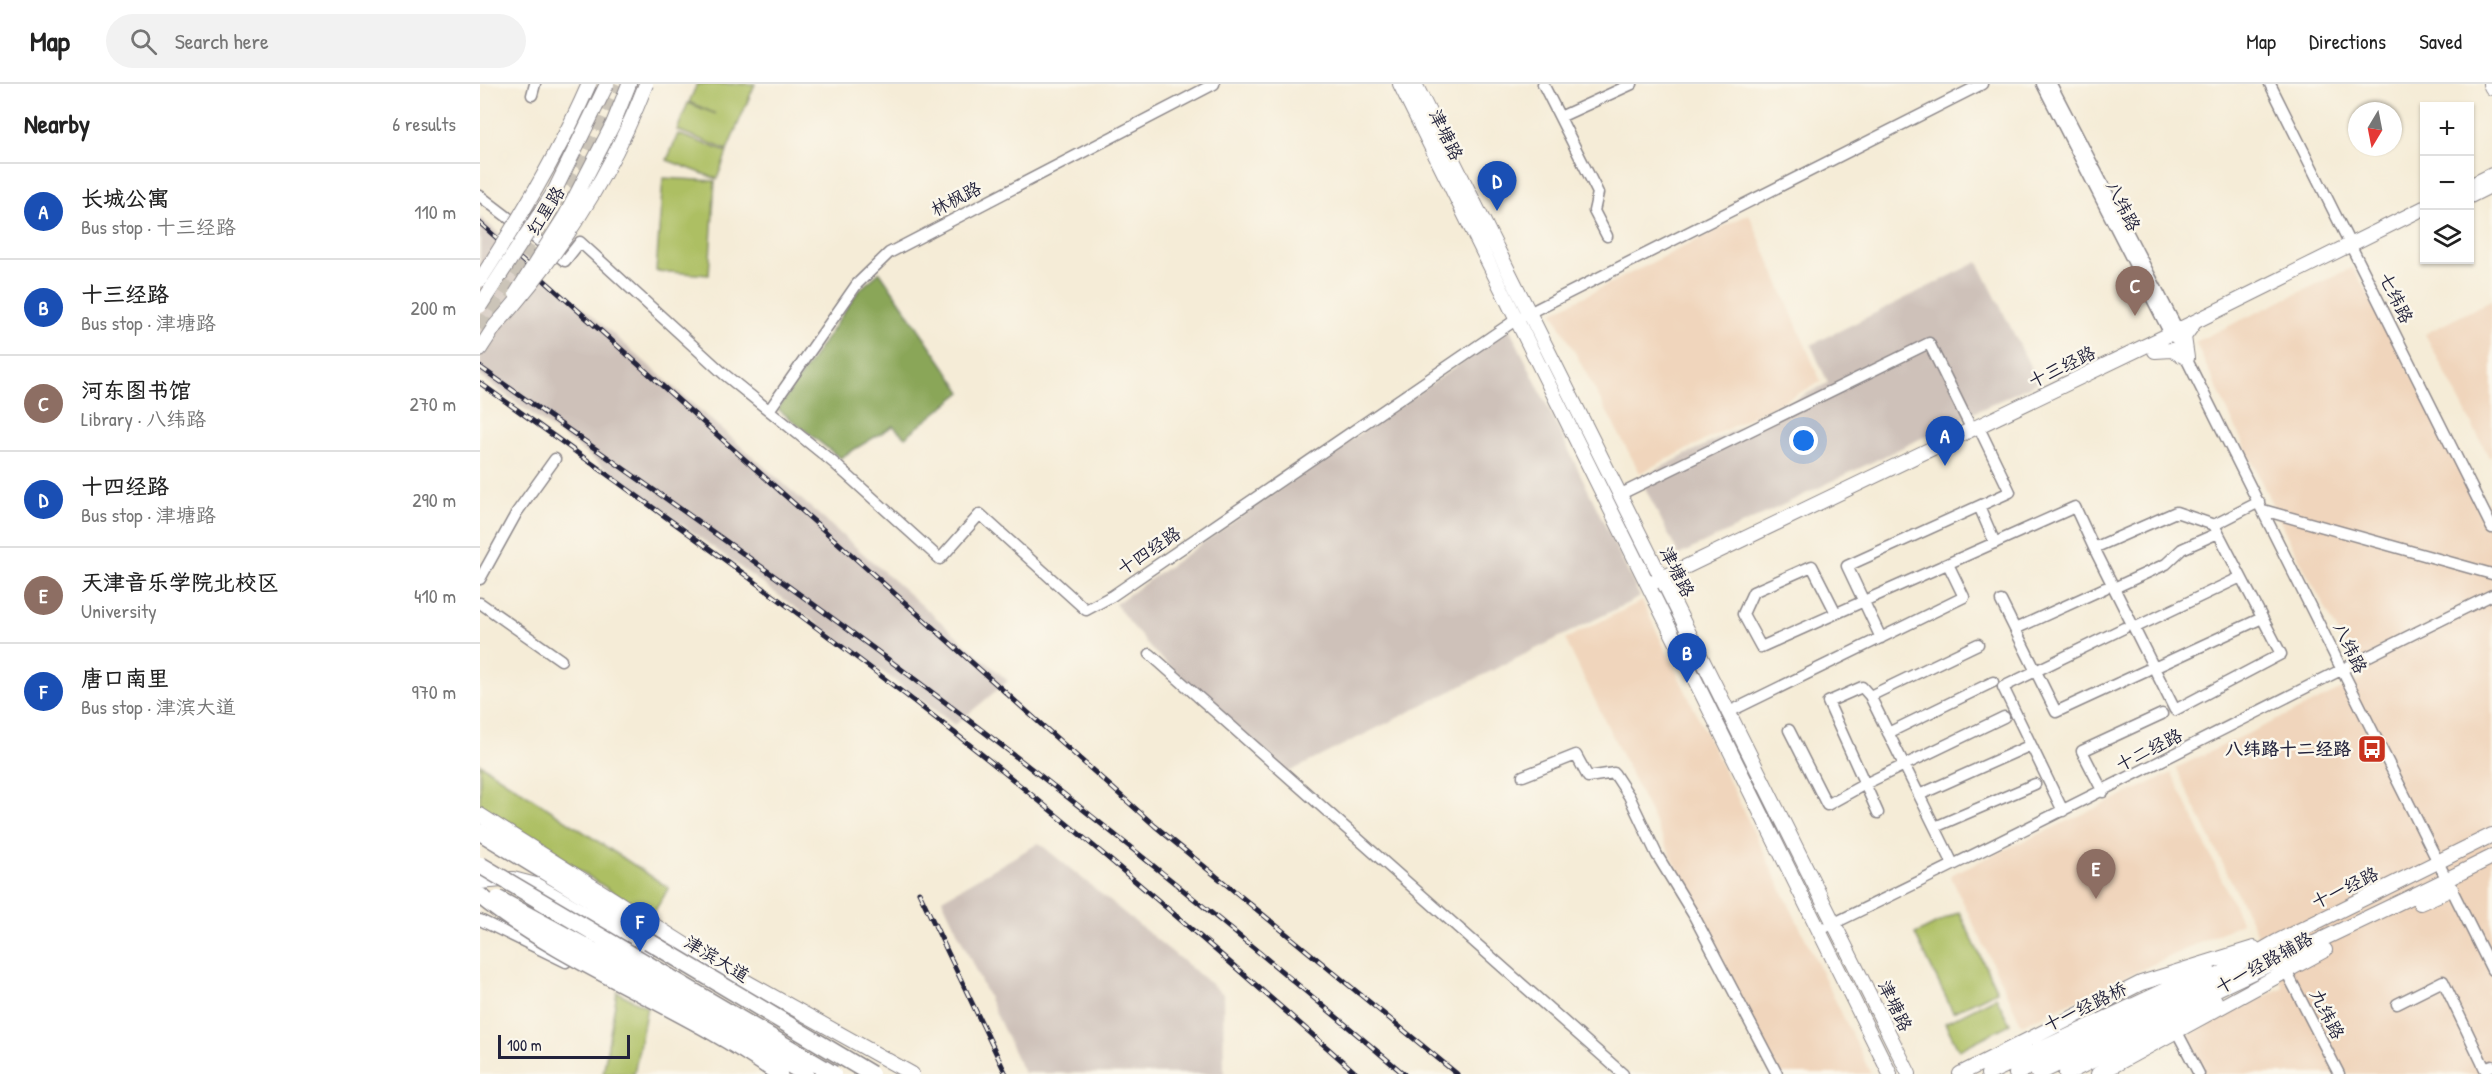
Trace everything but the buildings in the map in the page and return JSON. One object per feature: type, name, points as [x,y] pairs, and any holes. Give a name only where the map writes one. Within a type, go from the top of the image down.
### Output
[{"type":"highway","points":[[480,832],[591,900],[648,940]]},
{"type":"highway","name":"津滨大道","points":[[480,845],[648,940],[871,1074]]},
{"type":"highway","points":[[481,870],[833,1074]]},
{"type":"highway","points":[[480,891],[549,924],[805,1074]]},
{"type":"highway","points":[[480,896],[538,938],[736,1046],[779,1074]]},
{"type":"main road","points":[[480,280],[570,129],[589,84]]},
{"type":"main road","name":"红星路","points":[[480,306],[541,214],[573,157],[607,84]]},
{"type":"main road","name":"红星路","points":[[480,349],[590,173],[629,84]]},
{"type":"main road","points":[[495,326],[535,282],[573,230],[611,164],[646,84]]},
{"type":"main road","name":"津塘路","points":[[1400,84],[1619,495],[1641,556]]},
{"type":"main road","name":"津塘路","points":[[1419,85],[1523,316],[1641,556],[1658,583],[1727,713],[1909,1074]]},
{"type":"main road","points":[[498,252],[573,157]]},
{"type":"main road","points":[[2474,184],[2492,175]]},
{"type":"main road","points":[[2474,194],[2492,185]]},
{"type":"main road","name":"十三经路","points":[[1658,583],[1695,568],[2177,335],[2353,248],[2420,210]]},
{"type":"main road","name":"十三经路","points":[[1977,432],[2155,351],[2196,321],[2353,248],[2420,220]]},
{"type":"main road","points":[[2177,335],[2187,358]]},
{"type":"main road","points":[[2155,351],[2172,350],[2187,358]]},
{"type":"main road","points":[[1641,556],[1667,567],[1695,568]]},
{"type":"main road","name":"津塘路","points":[[1658,583],[1890,1074]]},
{"type":"main road","points":[[480,815],[792,1009],[912,1074]]},
{"type":"main road","name":"十一经路","points":[[2217,981],[2276,942],[2492,835]]},
{"type":"main road","name":"十一经路","points":[[2217,981],[2308,948],[2448,885],[2492,857]]},
{"type":"main road","points":[[481,870],[536,885],[787,1031],[855,1074]]},
{"type":"main road","name":"十一经路辅路","points":[[2098,1074],[2177,1032],[2285,969],[2448,885]]},
{"type":"main road","name":"十一经路辅路","points":[[1960,1074],[2141,983],[2276,942]]},
{"type":"main road","name":"十一经路桥","points":[[1988,1074],[2198,974],[2276,942]]},
{"type":"main road","points":[[2066,1074],[2195,1011],[2308,948]]},
{"type":"main road","points":[[2038,1074],[2217,981]]},
{"type":"main road","name":"十一经路桥","points":[[2016,1074],[2217,981]]},
{"type":"street","name":"林枫路","points":[[770,410],[857,284],[889,253],[1214,84]]},
{"type":"street","points":[[1543,84],[1598,193],[1594,211],[1607,236]]},
{"type":"street","points":[[1560,117],[1632,84]]},
{"type":"street","name":"十四经路","points":[[770,410],[834,463],[940,559],[980,514],[1086,610],[1112,596],[1523,316],[1982,84]]},
{"type":"street","name":"八纬路","points":[[2042,84],[2177,335]]},
{"type":"street","name":"八纬路","points":[[2051,84],[2177,335]]},
{"type":"street","name":"七纬路","points":[[2270,84],[2492,528]]},
{"type":"street","points":[[480,196],[565,261],[580,242],[724,374],[770,410]]},
{"type":"street","points":[[1619,495],[1929,343],[2010,492],[1847,566],[1881,638]]},
{"type":"street","name":"八纬路","points":[[2187,358],[2492,970]]},
{"type":"street","points":[[480,579],[517,512],[555,459]]},
{"type":"street","points":[[1979,506],[1995,543]]},
{"type":"street","points":[[2014,629],[2166,564],[2182,549],[2261,506],[2492,574]]},
{"type":"street","points":[[1836,614],[1812,566],[1753,592],[1743,614],[1761,647],[1836,614],[2075,507],[2129,628],[2175,710],[2281,654],[2216,529],[2176,512],[2094,548]]},
{"type":"street","points":[[1727,713],[1964,597],[1948,564]]},
{"type":"street","points":[[2063,811],[2003,687],[2241,577]]},
{"type":"street","name":"十二经路","points":[[1820,930],[2103,792],[2492,595]]},
{"type":"street","points":[[2001,601],[2056,712],[2262,618]]},
{"type":"street","points":[[480,603],[561,660]]},
{"type":"street","points":[[1870,696],[1978,644]]},
{"type":"street","points":[[1150,654],[1623,1074]]},
{"type":"street","points":[[1888,733],[1993,682]]},
{"type":"street","points":[[1878,813],[1827,702],[1862,687],[1870,696],[1953,864]]},
{"type":"street","points":[[2103,792],[2082,751],[2162,714]]},
{"type":"street","points":[[1789,730],[1827,805],[1903,764],[2004,717]]},
{"type":"street","points":[[1919,795],[2031,745]]},
{"type":"street","points":[[1524,776],[1576,755],[1588,777],[1614,773],[1629,795],[1657,855],[1693,914],[1777,1074]]},
{"type":"street","points":[[1935,827],[2035,784]]},
{"type":"street","points":[[480,920],[650,1004],[773,1074]]},
{"type":"street","name":"九纬路","points":[[2285,969],[2339,1074]]},
{"type":"street","points":[[2397,1004],[2443,981],[2485,1069],[2492,1066]]},
{"type":"street","points":[[779,1074],[792,1009]]},
{"type":"street","points":[[2177,1032],[2199,1074]]},
{"type":"shaded area","points":[[1749,214],[1821,382],[1640,473],[1553,312]]},
{"type":"shaded area","points":[[480,217],[1008,681],[955,725],[480,376]]},
{"type":"shaded area","points":[[1978,262],[2038,382],[1679,555],[1640,478],[1828,383],[1811,345]]},
{"type":"shaded area","points":[[2353,267],[2481,505],[2492,500],[2492,989],[2487,992],[2492,1002],[2492,1074],[2204,1074],[2186,1036],[2283,987],[2176,768],[2363,679],[2289,540],[2195,342]]},
{"type":"shaded area","points":[[2492,300],[2492,456],[2489,457],[2425,334]]},
{"type":"shaded area","points":[[1510,329],[1640,597],[1287,773],[1151,649],[1115,604]]},
{"type":"shaded area","points":[[1642,601],[1871,1074],[1778,1074],[1565,639]]},
{"type":"shaded area","points":[[2172,773],[2242,923],[2022,1025],[1950,875]]},
{"type":"shaded area","points":[[1039,843],[1223,994],[1224,1074],[1024,1073],[942,899]]},
{"type":"green space","points":[[697,84],[755,84],[727,150],[677,130],[688,103],[716,114],[689,102]]},
{"type":"green space","points":[[678,134],[727,152],[717,179],[667,160]]},
{"type":"green space","points":[[663,178],[715,181],[709,275],[656,271]]},
{"type":"green space","points":[[880,272],[962,392],[905,437],[893,426],[840,458],[778,409],[859,290]]},
{"type":"green space","points":[[480,764],[669,888],[651,917],[480,806]]},
{"type":"green space","points":[[1959,912],[1997,991],[1953,1012],[1915,934]]},
{"type":"green space","points":[[617,992],[647,1007],[634,1074],[603,1074]]},
{"type":"green space","points":[[1996,997],[2010,1024],[1959,1050],[1945,1023]]},
{"type":"tunnel","points":[[579,130],[596,84]]},
{"type":"tunnel","points":[[480,329],[561,208],[617,84]]},
{"type":"railway","points":[[480,223],[1155,826],[1457,1074]]},
{"type":"railway","points":[[480,367],[700,522],[979,728],[1164,874],[1404,1074]]},
{"type":"railway","points":[[480,383],[800,616],[964,740],[1135,881],[1357,1074]]},
{"type":"railway","points":[[919,892],[1006,1074]]},
{"type":"place","name":"十四经路","points":[[1497,211]]},
{"type":"place","name":"河东图书馆","points":[[2135,316]]},
{"type":"place","name":"长城公寓","points":[[1945,466]]},
{"type":"place","name":"十三经路","points":[[1687,683]]},
{"type":"place","name":"八纬路十二经路","points":[[2372,749]]},
{"type":"place","name":"天津音乐学院北校区","points":[[2096,899]]},
{"type":"place","name":"唐口南里","points":[[640,952]]}]
